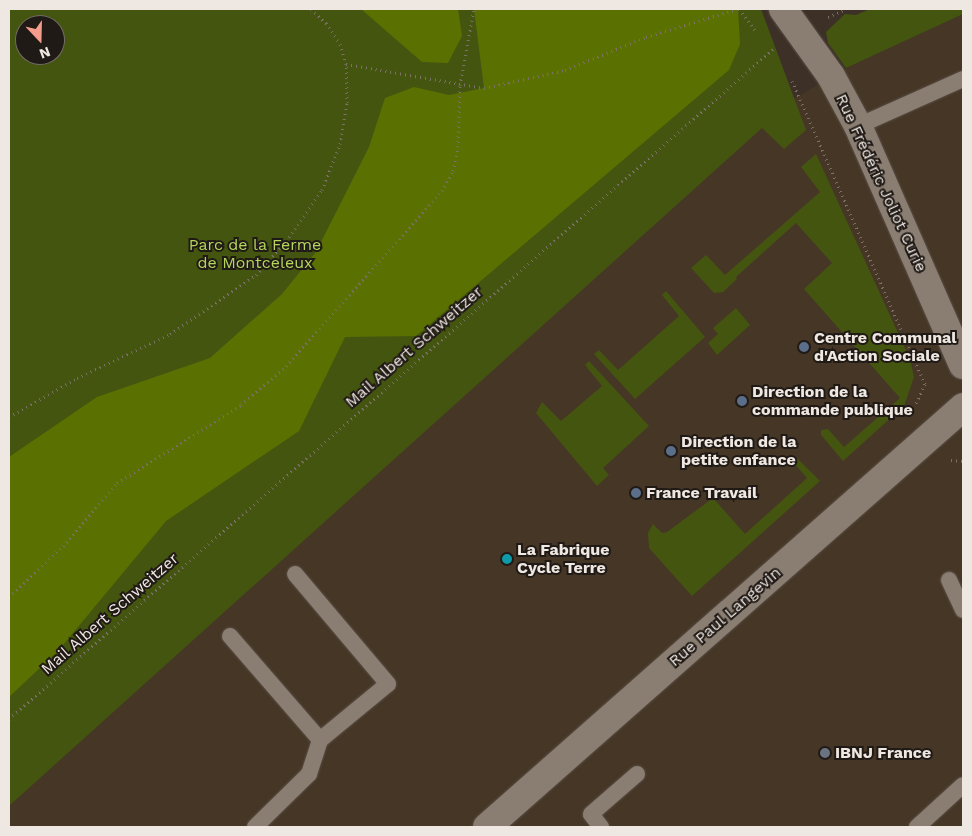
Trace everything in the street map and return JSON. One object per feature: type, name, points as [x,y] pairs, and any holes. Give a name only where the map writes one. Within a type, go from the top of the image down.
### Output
[{"type":"street","name":"Rue Frédéric Joliot Curie","points":[[783,9],[802,32],[858,126],[963,365]]},
{"type":"street","name":"Rue Paul Langevin","points":[[487,827],[963,407]]},
{"type":"lane","points":[[858,126],[963,79]]},
{"type":"lane","points":[[256,827],[310,774],[320,740],[388,684],[295,574]]},
{"type":"lane","points":[[949,580],[963,610]]},
{"type":"lane","points":[[230,636],[320,740]]},
{"type":"lane","points":[[602,827],[590,814],[637,774]]},
{"type":"lane","points":[[917,827],[963,785]]},
{"type":"path","points":[[9,417],[77,378],[170,334],[256,275],[289,237],[322,190],[340,144],[347,103],[346,64],[340,44],[326,23],[311,9]]},
{"type":"path","points":[[9,596],[63,546],[117,483],[241,405],[286,366],[404,236],[442,191],[453,171],[458,147],[460,85],[474,9]]},
{"type":"path","points":[[346,64],[390,70],[460,85],[484,88],[565,70],[646,37],[737,9]]},
{"type":"path","name":"Mail Albert Schweitzer","points":[[9,719],[771,50],[846,9]]},
{"type":"path","points":[[790,75],[925,384],[912,409],[938,458],[963,461]]},
{"type":"shaded area","points":[[963,14],[963,827],[9,827],[9,806],[792,100],[846,68]]},
{"type":"green space","name":"Parc de la Ferme de Montceleux","points":[[9,9],[761,9],[806,130],[784,149],[762,128],[9,806]]},
{"type":"green space","points":[[361,9],[458,9],[462,36],[448,63],[422,62]]},
{"type":"green space","points":[[474,9],[738,9],[740,44],[729,70],[416,336],[345,337],[299,431],[166,521],[58,651],[9,697],[9,457],[97,397],[210,358],[282,294],[316,252],[369,147],[385,98],[414,87],[449,95],[484,88]]},
{"type":"green space","points":[[870,9],[963,9],[963,14],[846,68],[828,43],[826,32],[845,14],[856,15]]},
{"type":"green space","points":[[816,154],[910,359],[914,377],[904,406],[843,461],[821,435],[821,430],[828,429],[844,447],[900,398],[804,289],[832,263],[796,223],[736,277],[737,279],[723,292],[714,293],[691,268],[706,255],[725,275],[820,192],[801,167]]},
{"type":"green space","points":[[666,291],[705,337],[635,399],[594,354],[599,350],[618,370],[679,316],[662,295]]},
{"type":"green space","points":[[736,308],[750,325],[717,355],[708,343],[718,334],[713,328]]},
{"type":"green space","points":[[589,361],[649,426],[603,468],[609,475],[597,486],[536,413],[542,402],[561,421],[602,386],[585,365]]},
{"type":"green space","points":[[795,456],[820,481],[692,596],[649,548],[648,533],[653,524],[662,533],[667,532],[713,498],[745,534],[807,478],[792,461]]},
{"type":"place","name":"Centre Communal d'Action Sociale","points":[[804,347]]},
{"type":"place","name":"Direction de la commande publique","points":[[742,401]]},
{"type":"place","name":"Direction de la petite enfance","points":[[671,451]]},
{"type":"place","name":"France Travail","points":[[636,493]]},
{"type":"place","name":"La Fabrique Cycle Terre","points":[[507,559]]},
{"type":"place","name":"IBNJ France","points":[[825,753]]}]
